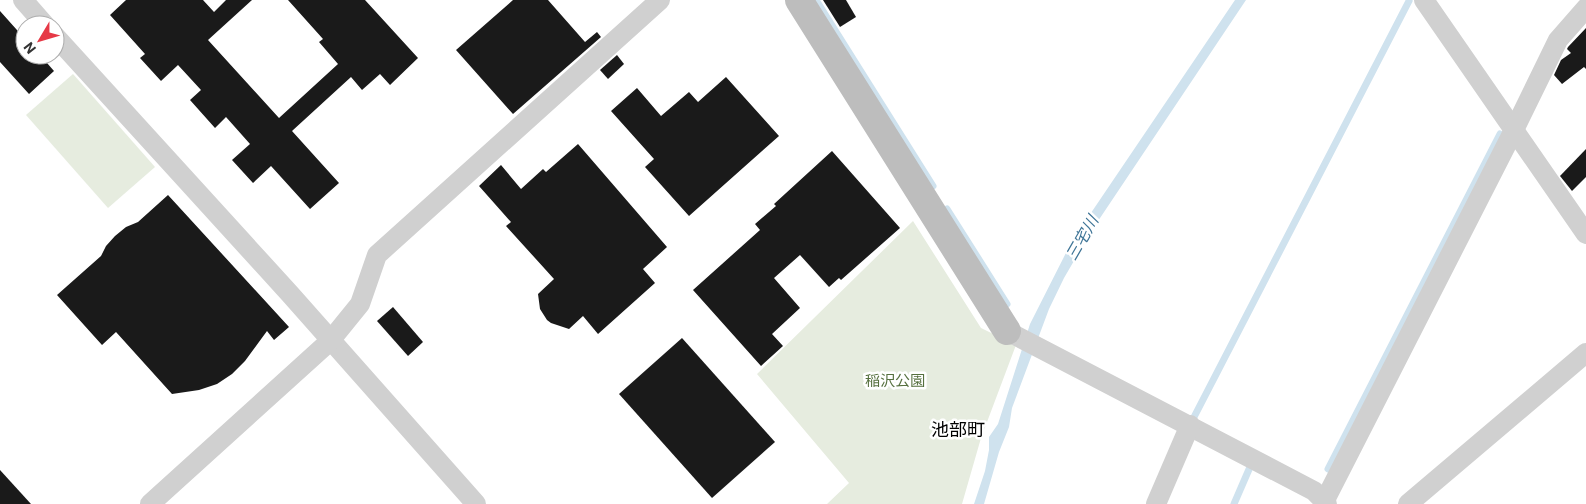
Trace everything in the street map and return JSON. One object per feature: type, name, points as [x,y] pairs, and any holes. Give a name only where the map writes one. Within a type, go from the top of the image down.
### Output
[{"type":"street","points":[[23,0],[36,15]]},
{"type":"street","points":[[150,504],[330,342],[360,304],[377,254],[660,0]]},
{"type":"street","points":[[799,0],[1012,334],[1314,490],[1325,503],[1558,40],[1586,8]]},
{"type":"street","points":[[1424,0],[1586,234]]},
{"type":"street","points":[[65,47],[283,287],[476,504]]},
{"type":"street","points":[[1408,504],[1586,353]]},
{"type":"street","points":[[1156,504],[1190,426]]},
{"type":"green space","points":[[73,74],[155,167],[108,208],[26,115]]},
{"type":"green space","name":"稲沢公園","points":[[913,221],[981,328],[1016,345],[981,438],[962,504],[827,504],[849,483],[757,374]]},
{"type":"water","name":"三宅川","points":[[1235,0],[1246,0],[1092,230],[1064,278],[1049,309],[1012,408],[1009,427],[999,452],[984,504],[974,504],[985,471],[989,450],[989,437],[998,424],[1030,324],[1072,241]]},
{"type":"building","points":[[126,0],[203,0],[214,12],[226,0],[252,0],[208,40],[279,118],[338,64],[319,42],[323,39],[288,0],[365,0],[418,58],[390,85],[380,74],[362,90],[351,77],[292,131],[339,183],[310,209],[271,166],[253,183],[232,160],[250,144],[226,117],[215,128],[190,100],[201,90],[178,65],[161,81],[140,58],[145,54],[110,15]]},
{"type":"building","points":[[513,0],[548,0],[585,42],[597,32],[601,37],[513,114],[456,50]]},
{"type":"building","points":[[823,0],[846,0],[856,17],[840,27]]},
{"type":"building","points":[[0,11],[15,28],[15,65],[49,65],[54,71],[29,94],[0,62]]},
{"type":"building","points":[[1586,28],[1586,69],[1584,67],[1562,84],[1554,75],[1561,60],[1571,53],[1567,49],[1568,47]]},
{"type":"building","points":[[617,55],[624,64],[608,79],[600,70]]},
{"type":"building","points":[[726,77],[779,136],[689,216],[645,167],[654,159],[611,111],[637,88],[661,116],[689,92],[698,102]]},
{"type":"building","points":[[578,144],[667,247],[643,269],[655,283],[598,334],[583,316],[569,329],[547,320],[540,309],[538,294],[554,279],[506,226],[511,222],[479,186],[501,165],[521,189],[543,169],[546,172]]},
{"type":"building","points":[[1586,149],[1586,177],[1572,191],[1560,176]]},
{"type":"building","points":[[832,151],[900,228],[841,280],[839,278],[829,287],[800,255],[774,278],[800,308],[772,334],[783,346],[761,366],[693,290],[760,230],[755,224]]},
{"type":"building","points":[[168,195],[289,327],[274,340],[267,331],[245,361],[232,374],[217,384],[199,390],[172,394],[116,332],[102,345],[57,295],[101,256],[106,246],[115,236],[126,227],[138,222]]},
{"type":"building","points":[[393,307],[423,342],[408,356],[377,321]]},
{"type":"building","points":[[682,338],[775,442],[712,498],[619,394]]},
{"type":"building","points":[[0,470],[31,504],[0,504]]},
{"type":"waterway","points":[[816,0],[933,186]]},
{"type":"waterway","points":[[1193,419],[1409,1]]},
{"type":"waterway","points":[[1328,469],[1500,134]]},
{"type":"waterway","points":[[947,209],[1007,304]]},
{"type":"waterway","points":[[1234,504],[1250,467]]},
{"type":"district","name":"池部町","points":[[958,429]]}]
